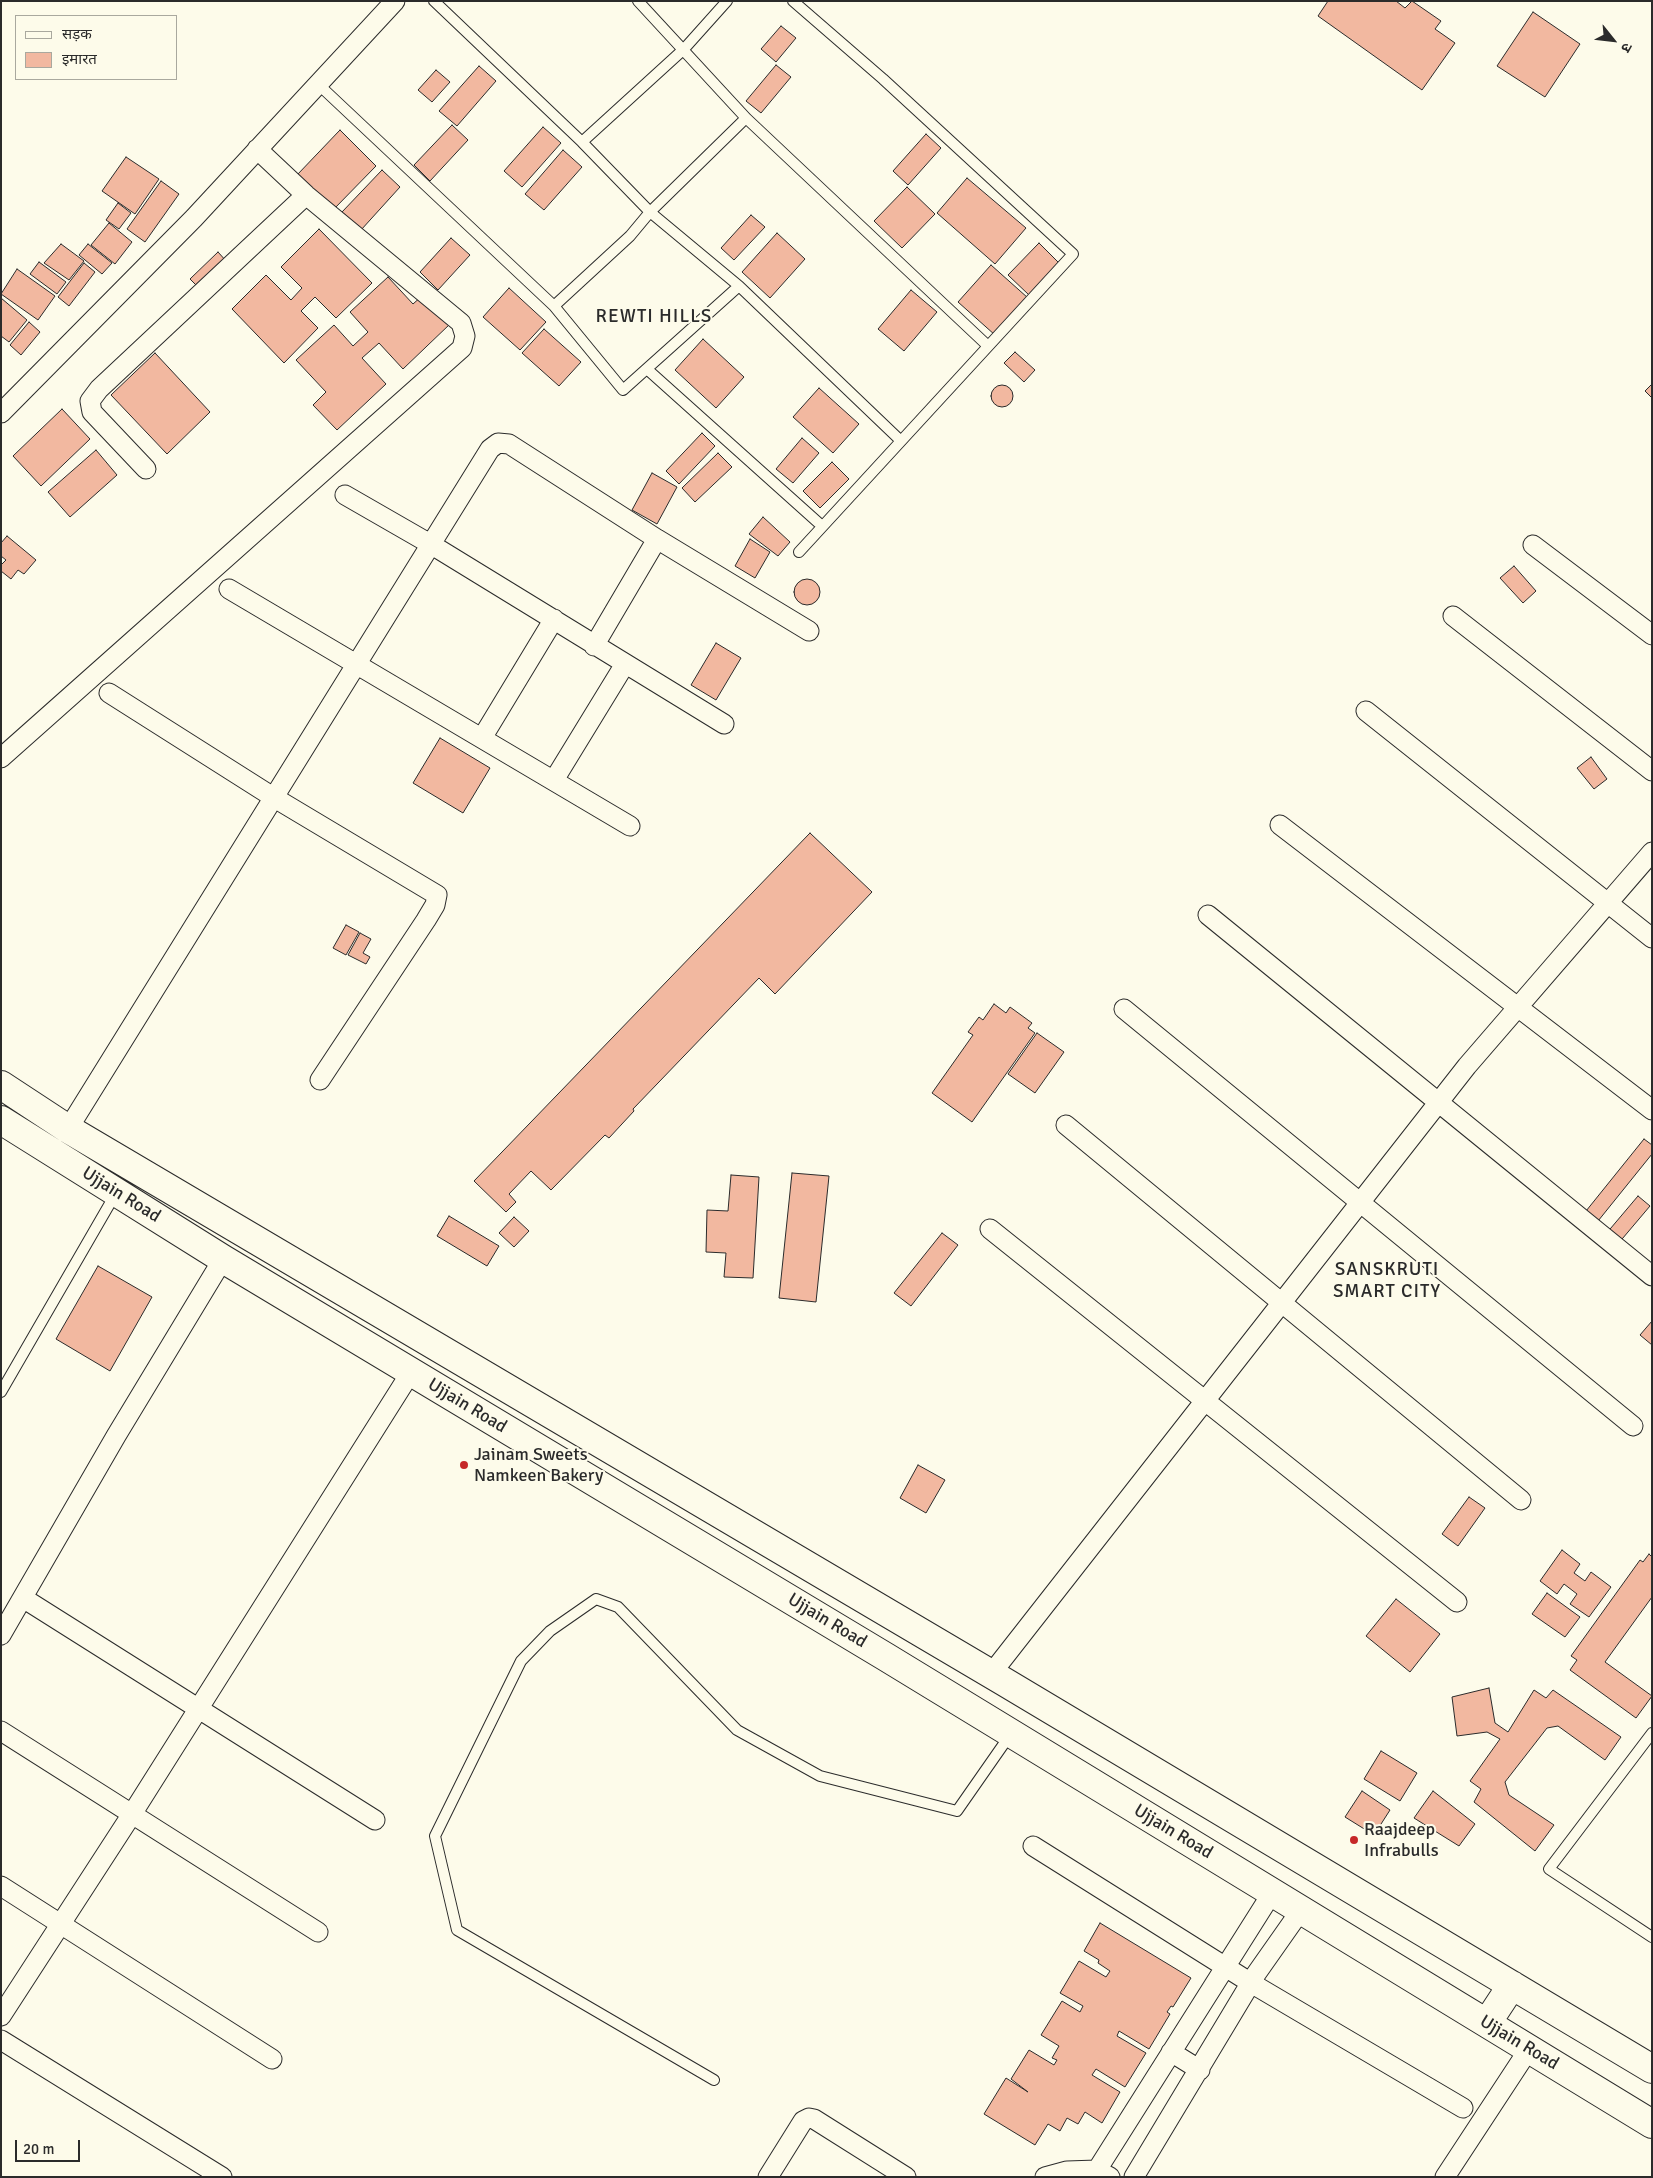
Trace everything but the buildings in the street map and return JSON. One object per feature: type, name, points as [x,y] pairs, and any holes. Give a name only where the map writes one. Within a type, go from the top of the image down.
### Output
[{"type":"main road","name":"Ujjain Road","points":[[1,1085],[68,1129],[991,1674],[1652,2069]]},
{"type":"main road","name":"Ujjain Road","points":[[1,1120],[223,1258],[1012,1733],[1652,2124]]},
{"type":"main road","points":[[1487,2024],[1512,1985]]},
{"type":"street","points":[[1,413],[187,224],[395,1]]},
{"type":"street","points":[[1,758],[462,348],[465,336],[461,323],[306,195],[257,150]]},
{"type":"street","points":[[146,469],[92,412],[90,401],[99,389],[306,195]]},
{"type":"street","points":[[68,1129],[159,986],[272,797],[358,665],[490,449],[498,443],[509,444],[657,539],[809,631]]},
{"type":"street","points":[[345,495],[432,544],[554,619],[594,646],[724,724]]},
{"type":"street","points":[[594,646],[657,539]]},
{"type":"street","points":[[1533,545],[1652,635]]},
{"type":"street","points":[[229,589],[630,826]]},
{"type":"street","points":[[1453,616],[1652,771]]},
{"type":"street","points":[[482,738],[554,619]]},
{"type":"street","points":[[554,780],[625,664]]},
{"type":"street","points":[[109,693],[272,797],[437,895],[435,905],[426,920],[320,1080]]},
{"type":"street","points":[[1366,712],[1652,938]]},
{"type":"street","points":[[1280,824],[1652,1110]]},
{"type":"street","points":[[991,1674],[1439,1102],[1652,852]]},
{"type":"street","points":[[1208,915],[1652,1276]]},
{"type":"street","points":[[1124,1010],[1633,1426]]},
{"type":"street","points":[[1066,1125],[1522,1500]]},
{"type":"street","points":[[990,1229],[1457,1602]]},
{"type":"street","points":[[1,1635],[120,1428],[223,1258]]},
{"type":"street","points":[[1,2016],[132,1814],[411,1372]]},
{"type":"street","points":[[23,1598],[375,1820]]},
{"type":"street","points":[[1,1731],[318,1932]]},
{"type":"street","points":[[1033,1846],[1251,1983],[1463,2108]]},
{"type":"street","points":[[1,1886],[272,2059]]},
{"type":"street","points":[[1045,2177],[1067,2171],[1103,2174],[1171,2052],[1272,1892]]},
{"type":"street","points":[[1134,2177],[1251,1983],[1301,1910]]},
{"type":"street","points":[[1,2040],[222,2177]]},
{"type":"street","points":[[1445,2177],[1529,2049]]},
{"type":"street","points":[[1171,2052],[1200,2070]]},
{"type":"street","points":[[768,2177],[803,2122],[809,2118],[814,2119],[906,2177]]},
{"type":"lane","points":[[434,1],[582,142],[650,212],[739,286],[901,441]]},
{"type":"lane","points":[[638,1],[746,118],[988,346]]},
{"type":"lane","points":[[582,142],[684,49],[727,1]]},
{"type":"lane","points":[[793,1],[883,79],[1073,254],[799,552]]},
{"type":"lane","points":[[318,84],[554,306],[623,390],[648,370],[739,286]]},
{"type":"lane","points":[[554,306],[630,236],[650,212],[746,118]]},
{"type":"lane","points":[[648,370],[822,526]]},
{"type":"lane","points":[[1,1392],[117,1192]]},
{"type":"lane","points":[[714,2080],[457,1930],[435,1836],[521,1661],[550,1631],[596,1599],[618,1607],[737,1730],[820,1776],[957,1811],[1012,1733]]},
{"type":"lane","points":[[1652,1733],[1549,1869],[1652,1937]]},
{"type":"place","name":"Jainam Sweets Namkeen Bakery","points":[[464,1465]]},
{"type":"place","name":"Raajdeep Infrabulls","points":[[1354,1840]]},
{"type":"district","name":"REWTI HILLS","points":[[654,317]]},
{"type":"district","name":"SANSKRUTI SMART CITY","points":[[1387,1281]]}]
